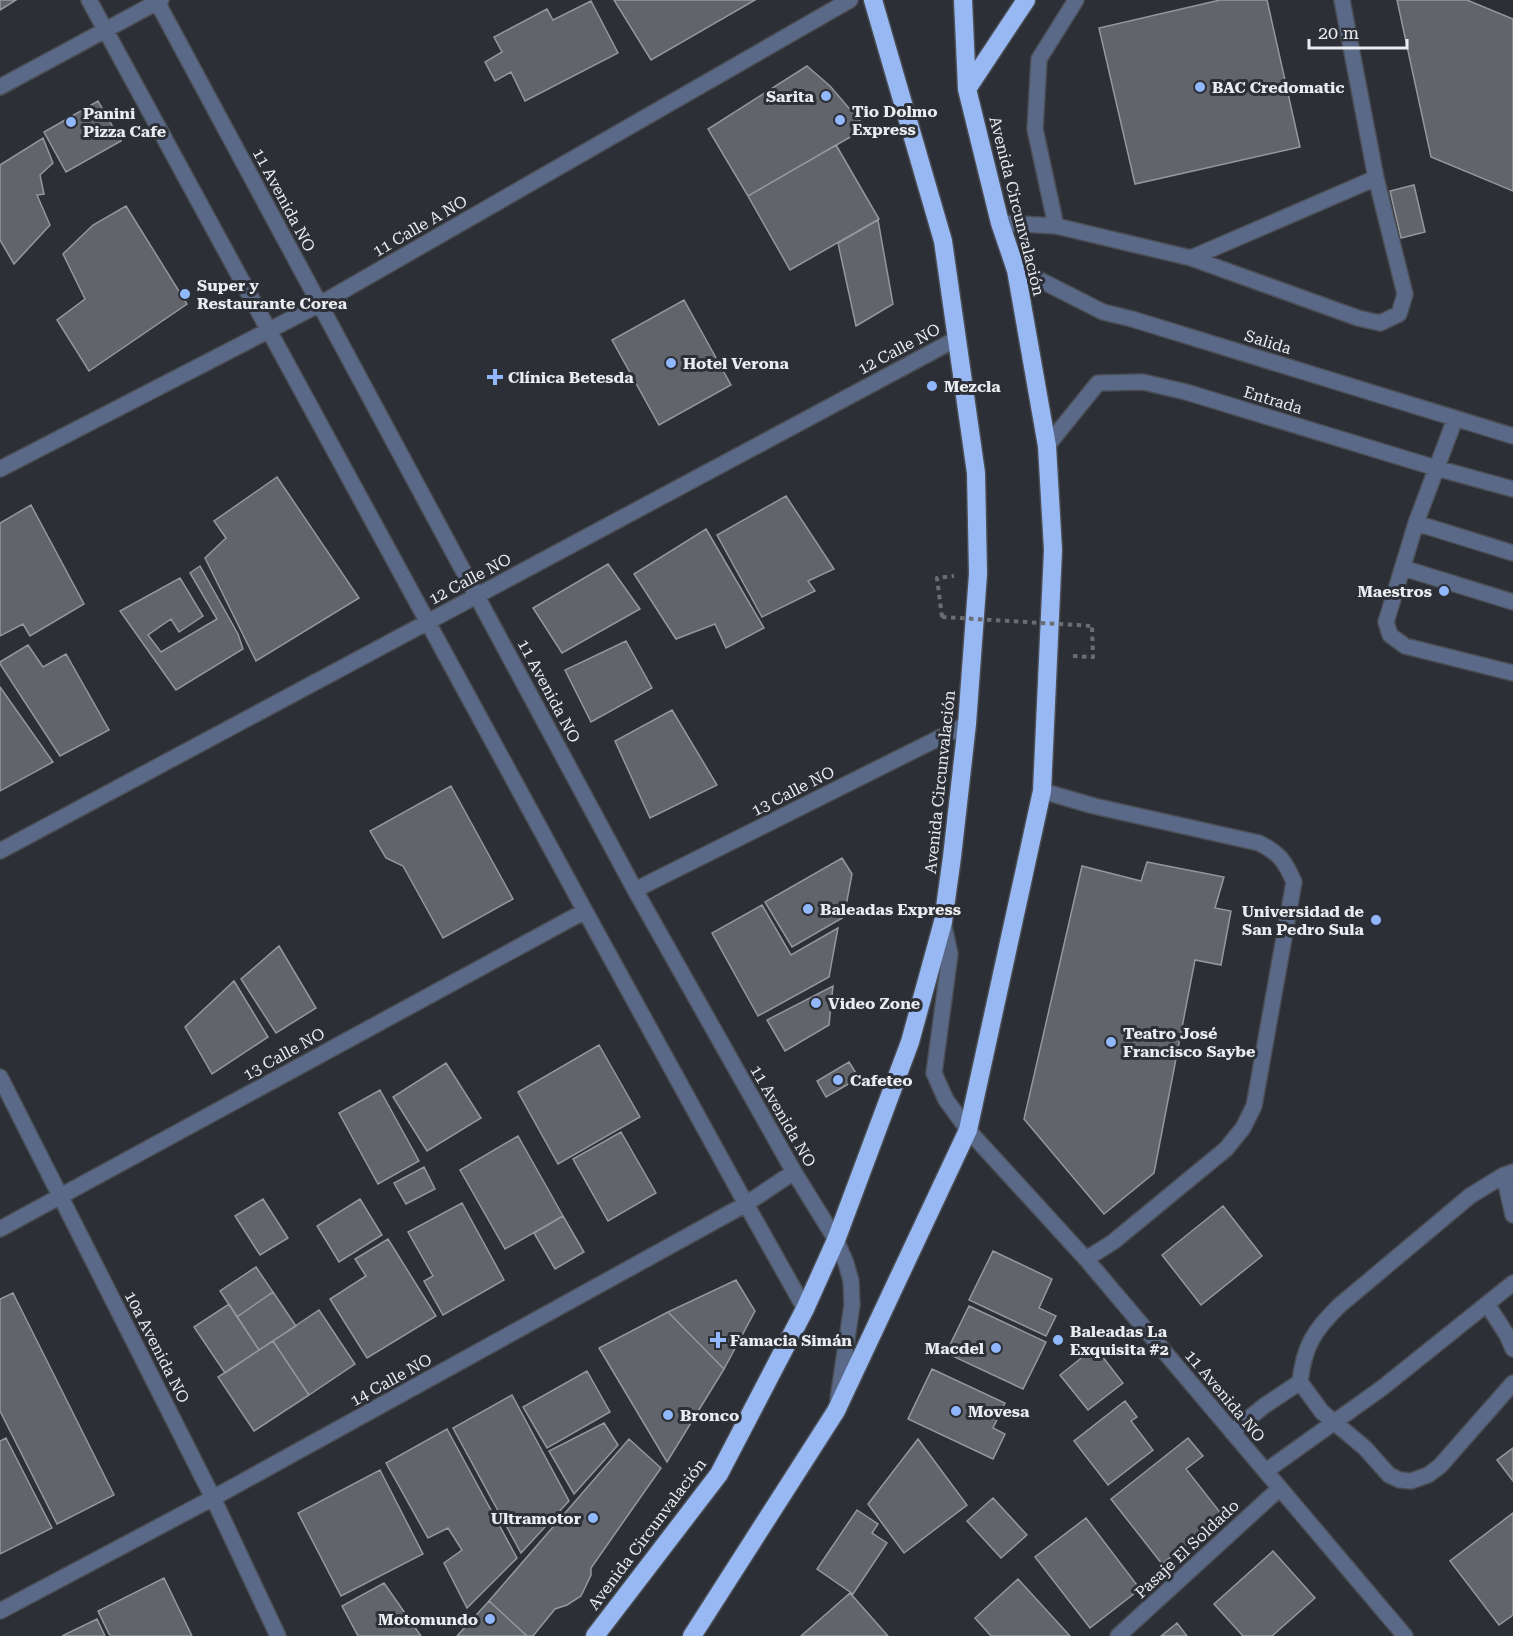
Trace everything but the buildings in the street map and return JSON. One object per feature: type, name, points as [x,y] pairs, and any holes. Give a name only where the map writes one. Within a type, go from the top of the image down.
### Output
[{"type":"highway","name":"Avenida Circunvalación","points":[[595,1636],[719,1474],[805,1309],[836,1240],[910,1042],[943,922],[967,724],[978,574],[976,473],[943,241],[873,0]]},
{"type":"highway","name":"Avenida Circunvalación","points":[[692,1636],[836,1411],[968,1130],[1042,791],[1053,550],[1047,446],[1016,270],[1000,223],[967,89],[963,0]]},
{"type":"highway","points":[[967,89],[1026,0]]},
{"type":"street","points":[[89,0],[585,911],[805,1309]]},
{"type":"street","name":"11 Calle A NO","points":[[0,469],[320,304],[850,0]]},
{"type":"street","points":[[1056,226],[1035,129],[1039,59],[1076,0]]},
{"type":"street","points":[[1000,223],[1056,226],[1191,258],[1358,318],[1380,322],[1399,314],[1405,294],[1376,178],[1342,0]]},
{"type":"street","points":[[0,87],[158,1]]},
{"type":"street","name":"11 Avenida NO","points":[[158,1],[635,890],[794,1172],[836,1240],[851,1281],[852,1305],[836,1411]]},
{"type":"street","points":[[1191,258],[1376,178]]},
{"type":"street","name":"Salida","points":[[1016,270],[1102,312],[1132,319],[1513,436]]},
{"type":"street","name":"12 Calle NO","points":[[0,851],[957,339]]},
{"type":"street","name":"Entrada","points":[[1047,446],[1098,383],[1143,382],[1186,392],[1513,489]]},
{"type":"street","points":[[1455,418],[1416,524],[1386,622],[1390,635],[1405,646],[1513,673]]},
{"type":"street","points":[[1416,524],[1513,553]]},
{"type":"street","points":[[1403,568],[1513,602]]},
{"type":"street","name":"13 Calle NO","points":[[635,890],[967,724]]},
{"type":"street","points":[[1042,791],[1094,806],[1259,843],[1274,850],[1287,864],[1294,882],[1254,1106],[1244,1128],[1226,1149],[1113,1242],[1086,1259]]},
{"type":"street","name":"13 Calle NO","points":[[0,1229],[585,911]]},
{"type":"street","name":"11 Avenida NO","points":[[943,922],[951,954],[934,1073],[946,1100],[968,1130],[1086,1259],[1405,1636]]},
{"type":"street","name":"10a Avenida NO","points":[[0,1077],[213,1498],[278,1636]]},
{"type":"street","name":"14 Calle NO","points":[[0,1611],[213,1498],[746,1204],[794,1172]]},
{"type":"street","points":[[1513,1215],[1508,1174],[1470,1196],[1340,1305],[1323,1322],[1306,1351],[1300,1382],[1323,1412],[1365,1448],[1389,1475],[1400,1480],[1411,1480],[1428,1475],[1440,1466],[1513,1383]]},
{"type":"street","points":[[1266,1471],[1382,1388],[1513,1283]]},
{"type":"street","points":[[1487,1304],[1507,1335],[1513,1349]]},
{"type":"street","points":[[1232,1432],[1264,1406],[1300,1382]]},
{"type":"street","name":"Pasaje El Soldado","points":[[1118,1636],[1280,1488]]},
{"type":"path","points":[[937,578],[942,617],[1092,626],[1093,657]]},
{"type":"place","name":"BAC Credomatic","points":[[1200,87]]},
{"type":"place","name":"Sarita","points":[[826,96]]},
{"type":"place","name":"Tio Dolmo Express","points":[[840,120]]},
{"type":"place","name":"Panini Pizza Cafe","points":[[71,122]]},
{"type":"place","name":"Super y Restaurante Corea","points":[[185,294]]},
{"type":"place","name":"Hotel Verona","points":[[671,363]]},
{"type":"place","name":"Clínica Betesda","points":[[495,377]]},
{"type":"place","name":"Mezcla","points":[[932,386]]},
{"type":"place","name":"Maestros","points":[[1444,591]]},
{"type":"place","name":"Baleadas Express","points":[[808,909]]},
{"type":"place","name":"Universidad de San Pedro Sula","points":[[1376,920]]},
{"type":"place","name":"Video Zone","points":[[816,1003]]},
{"type":"place","name":"Teatro José Francisco Saybe","points":[[1111,1042]]},
{"type":"place","name":"Cafeteo","points":[[838,1080]]},
{"type":"place","name":"Famacia Simán","points":[[718,1340]]},
{"type":"place","name":"Baleadas La Exquisita #2","points":[[1058,1340]]},
{"type":"place","name":"Macdel","points":[[996,1348]]},
{"type":"place","name":"Movesa","points":[[956,1411]]},
{"type":"place","name":"Bronco","points":[[668,1415]]},
{"type":"place","name":"Ultramotor","points":[[593,1518]]},
{"type":"place","name":"Motomundo","points":[[490,1619]]}]
